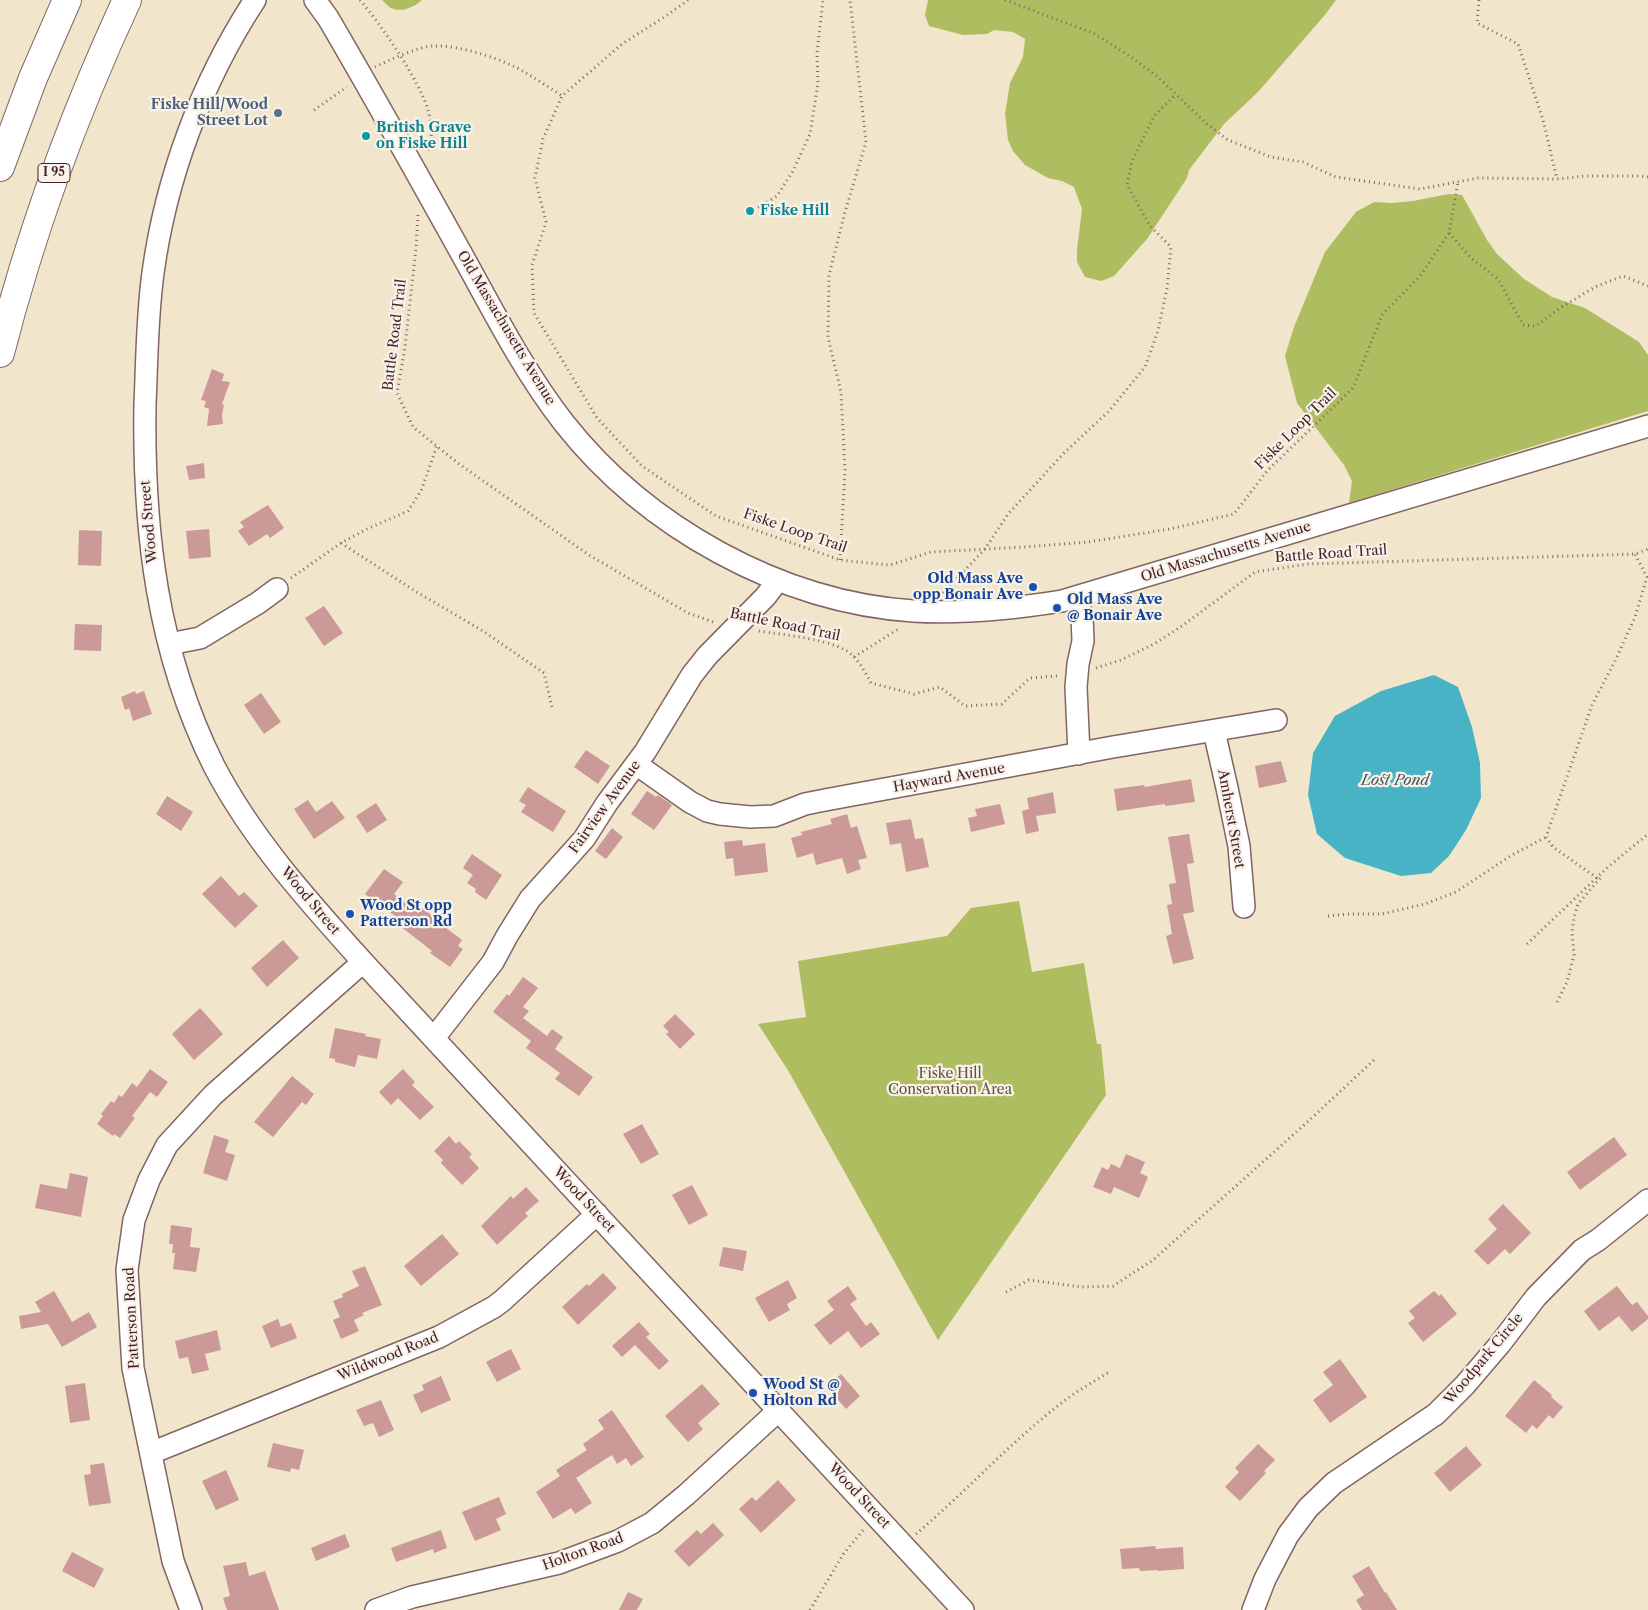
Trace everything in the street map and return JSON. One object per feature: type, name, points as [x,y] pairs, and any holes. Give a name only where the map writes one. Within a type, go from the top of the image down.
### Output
[{"type":"highway","points":[[0,167],[33,78],[67,0]]},
{"type":"highway","name":"I 95","points":[[0,353],[20,279],[51,184],[86,91],[127,0]]},
{"type":"street","name":"Wood Street","points":[[255,0],[219,64],[185,143],[165,211],[153,274],[147,347],[146,484],[153,569],[159,605],[169,644],[195,723],[214,765],[232,798],[309,902],[963,1610]]},
{"type":"street","name":"Old Massachusetts Avenue","points":[[314,0],[328,18],[521,359],[539,388],[572,433],[616,479],[665,519],[721,553],[778,580],[841,599],[912,611],[952,612],[1033,606],[1077,597],[1648,426]]},
{"type":"street","name":"Fairview Avenue","points":[[434,1038],[493,962],[530,899],[580,845],[607,803],[651,743],[692,675],[707,656],[766,596],[778,580]]},
{"type":"street","points":[[169,644],[200,638],[258,603],[276,589]]},
{"type":"street","points":[[1077,597],[1082,616],[1083,642],[1078,664],[1076,688],[1079,754]]},
{"type":"street","name":"Hayward Avenue","points":[[636,764],[685,799],[701,808],[728,816],[774,816],[805,804],[820,801],[1113,747],[1276,720]]},
{"type":"street","name":"Amherst Street","points":[[1214,731],[1239,846],[1244,907]]},
{"type":"street","name":"Patterson Road","points":[[191,1610],[173,1561],[134,1368],[127,1270],[134,1220],[149,1180],[167,1145],[213,1095],[363,962]]},
{"type":"street","name":"Woodpark Circle","points":[[1253,1610],[1265,1579],[1288,1535],[1308,1508],[1334,1483],[1436,1414],[1477,1371],[1536,1297],[1582,1250],[1598,1240],[1648,1200]]},
{"type":"street","name":"Wildwood Road","points":[[151,1453],[439,1337],[494,1307],[598,1214]]},
{"type":"street","name":"Holton Road","points":[[376,1610],[412,1597],[559,1563],[618,1541],[652,1522],[686,1495],[779,1410]]},
{"type":"path","points":[[360,0],[400,56],[424,98],[431,129],[430,148],[422,158]]},
{"type":"path","name":"Fiske Loop Trail","points":[[688,0],[622,44],[562,96],[543,139],[535,178],[546,222],[532,265],[534,313],[597,418],[642,466],[716,516],[840,560],[890,565],[931,552],[1088,542],[1170,529],[1234,514],[1267,471],[1353,388],[1382,315],[1420,276],[1449,233],[1458,182]]},
{"type":"path","points":[[754,210],[777,196],[793,171],[810,134],[818,83],[817,53],[823,0]]},
{"type":"path","points":[[840,560],[845,470],[841,392],[828,337],[829,276],[845,212],[866,142],[850,0]]},
{"type":"path","points":[[1005,0],[1093,33],[1131,57],[1158,78],[1207,124],[1228,140],[1271,157],[1303,162],[1336,177],[1420,189],[1478,178],[1648,177]]},
{"type":"path","points":[[1478,0],[1477,24],[1518,44],[1543,120],[1557,179]]},
{"type":"path","points":[[374,68],[400,56],[432,46],[462,49],[495,59],[526,72],[562,96]]},
{"type":"path","points":[[314,110],[350,85]]},
{"type":"path","points":[[985,549],[1008,514],[1063,454],[1109,411],[1145,367],[1158,331],[1167,288],[1171,247],[1150,226],[1127,185],[1132,160],[1154,116],[1175,95]]},
{"type":"path","name":"Battle Road Trail","points":[[418,209],[416,248],[405,347],[397,393],[413,427],[459,464],[589,554],[688,613],[736,627],[830,643],[854,657],[871,683],[914,694],[940,687],[965,706],[1002,704],[1030,678],[1078,673],[1121,660],[1154,644],[1182,626],[1255,572],[1308,564],[1635,554],[1648,549]]},
{"type":"path","points":[[1449,233],[1471,258],[1498,279],[1523,325],[1536,326],[1560,308],[1595,287],[1623,276],[1648,286]]},
{"type":"path","points":[[276,589],[341,543],[408,511],[421,491],[437,446]]},
{"type":"path","points":[[341,543],[415,591],[483,631],[544,673],[552,707]]},
{"type":"path","points":[[1328,916],[1382,914],[1425,904],[1456,892],[1512,855],[1546,837],[1592,705],[1635,617],[1647,577],[1635,554]]},
{"type":"path","points":[[1527,944],[1608,867],[1648,834]]},
{"type":"path","points":[[1546,837],[1553,847],[1597,878]]},
{"type":"path","points":[[1557,1002],[1567,982],[1574,955],[1572,933],[1578,904],[1608,867]]},
{"type":"path","points":[[1006,1292],[1029,1280],[1081,1287],[1113,1286],[1153,1260],[1302,1128],[1374,1060]]},
{"type":"path","points":[[904,1544],[1029,1430],[1068,1398],[1109,1372]]},
{"type":"path","points":[[810,1610],[844,1553],[876,1514]]},
{"type":"green space","points":[[382,0],[422,0],[412,7],[399,10],[390,7]]},
{"type":"green space","points":[[928,0],[1336,0],[1258,92],[1224,124],[1189,170],[1187,178],[1147,239],[1114,276],[1101,281],[1085,277],[1077,262],[1082,209],[1074,187],[1062,181],[1048,178],[1025,165],[1013,151],[1008,140],[1005,114],[1010,83],[1023,57],[1025,39],[1013,32],[994,30],[987,34],[963,35],[929,26],[925,15]]},
{"type":"green space","points":[[1449,194],[1462,195],[1497,254],[1524,279],[1552,297],[1585,308],[1639,342],[1648,355],[1648,411],[1349,503],[1352,481],[1344,465],[1297,403],[1285,356],[1294,327],[1325,252],[1356,212],[1374,202],[1413,201]]},
{"type":"green space","name":"Fiske Hill Conservation Area","points":[[1019,901],[1032,972],[1084,963],[1097,1044],[1101,1044],[1106,1095],[938,1340],[789,1072],[758,1024],[806,1017],[798,961],[947,936],[971,908]]},
{"type":"water","name":"Lost Pond","points":[[1434,675],[1458,687],[1472,727],[1480,763],[1481,798],[1466,830],[1449,856],[1431,873],[1401,876],[1345,858],[1317,834],[1308,795],[1313,753],[1335,716],[1381,691]]},
{"type":"building","points":[[212,369],[224,374],[222,381],[230,382],[222,404],[224,405],[223,424],[207,426],[209,409],[204,407],[206,401],[201,400]]},
{"type":"building","points":[[204,463],[205,478],[189,480],[186,466]]},
{"type":"building","points":[[268,505],[284,528],[270,538],[267,534],[249,546],[238,531],[244,527],[240,522]]},
{"type":"building","points":[[209,529],[211,557],[189,559],[186,531]]},
{"type":"building","points":[[79,530],[102,531],[101,566],[78,565]]},
{"type":"building","points":[[324,606],[343,633],[324,646],[305,618]]},
{"type":"building","points":[[75,624],[102,625],[101,651],[74,650]]},
{"type":"building","points":[[135,691],[136,694],[144,691],[152,714],[133,721],[129,708],[125,710],[121,697]]},
{"type":"building","points":[[261,693],[281,722],[264,734],[244,705]]},
{"type":"building","points":[[586,750],[610,766],[598,784],[574,767]]},
{"type":"building","points":[[1281,761],[1287,782],[1259,788],[1255,766]]},
{"type":"building","points":[[1191,779],[1195,802],[1117,811],[1114,789],[1144,785],[1145,787]]},
{"type":"building","points":[[528,787],[566,811],[553,832],[521,812],[526,805],[519,801]]},
{"type":"building","points":[[647,791],[656,797],[658,795],[672,805],[654,830],[631,814]]},
{"type":"building","points":[[1053,792],[1056,813],[1036,816],[1039,831],[1026,834],[1022,811],[1029,809],[1027,798]]},
{"type":"building","points":[[167,796],[193,812],[181,831],[156,814]]},
{"type":"building","points":[[308,800],[316,812],[332,801],[345,818],[314,839],[294,809]]},
{"type":"building","points":[[376,803],[387,820],[367,833],[356,816]]},
{"type":"building","points":[[1000,804],[1005,824],[971,832],[968,818],[977,816],[975,809]]},
{"type":"building","points":[[847,814],[851,828],[857,826],[867,858],[858,860],[861,869],[847,874],[842,858],[816,865],[813,853],[797,858],[791,838],[802,835],[801,832],[832,824],[830,819]]},
{"type":"building","points":[[911,819],[915,839],[923,838],[929,867],[906,872],[901,843],[890,845],[886,823]]},
{"type":"building","points":[[612,828],[623,837],[606,859],[595,851]]},
{"type":"building","points":[[1189,834],[1194,863],[1187,864],[1194,912],[1183,914],[1194,959],[1173,964],[1166,936],[1172,934],[1167,905],[1172,904],[1169,884],[1176,883],[1168,837]]},
{"type":"building","points":[[742,840],[743,846],[765,843],[768,872],[735,876],[733,858],[726,859],[724,842]]},
{"type":"building","points":[[472,854],[502,875],[486,900],[475,892],[476,889],[467,883],[473,875],[463,868]]},
{"type":"building","points":[[384,869],[403,882],[394,894],[418,913],[422,908],[462,940],[458,946],[463,949],[450,967],[430,953],[432,951],[395,922],[398,918],[365,894]]},
{"type":"building","points":[[221,876],[239,896],[244,892],[258,906],[235,928],[202,894]]},
{"type":"building","points":[[283,940],[299,958],[267,987],[251,968]]},
{"type":"building","points":[[523,977],[538,988],[523,1007],[529,1011],[523,1018],[547,1036],[552,1029],[563,1037],[555,1049],[593,1077],[579,1096],[555,1079],[560,1073],[526,1048],[531,1041],[493,1012],[507,994],[509,996]]},
{"type":"building","points":[[200,1008],[223,1034],[194,1060],[172,1034]]},
{"type":"building","points":[[675,1014],[695,1034],[680,1049],[666,1034],[669,1032],[663,1026]]},
{"type":"building","points":[[335,1028],[381,1039],[377,1059],[358,1055],[355,1067],[335,1062],[335,1059],[329,1058]]},
{"type":"building","points":[[150,1069],[168,1082],[157,1097],[150,1092],[132,1116],[135,1118],[120,1138],[114,1134],[113,1136],[97,1124],[103,1116],[101,1114],[111,1101],[114,1103],[119,1095],[122,1097],[132,1083],[137,1087]]},
{"type":"building","points":[[403,1069],[415,1082],[412,1085],[434,1107],[420,1120],[398,1098],[391,1105],[379,1092]]},
{"type":"building","points":[[292,1076],[314,1094],[306,1105],[302,1102],[273,1137],[254,1122]]},
{"type":"building","points":[[642,1124],[659,1154],[641,1164],[623,1134]]},
{"type":"building","points":[[214,1135],[229,1140],[225,1152],[235,1155],[227,1181],[203,1173]]},
{"type":"building","points":[[449,1136],[456,1144],[459,1141],[472,1154],[469,1157],[479,1168],[462,1185],[441,1163],[443,1160],[434,1151]]},
{"type":"building","points":[[1614,1137],[1627,1155],[1580,1190],[1567,1172]]},
{"type":"building","points":[[1126,1154],[1145,1162],[1140,1173],[1148,1177],[1139,1198],[1114,1187],[1111,1194],[1093,1187],[1102,1167],[1108,1170],[1111,1164],[1120,1168]]},
{"type":"building","points":[[70,1173],[88,1177],[81,1217],[35,1208],[40,1184],[67,1189]]},
{"type":"building","points":[[692,1185],[708,1215],[689,1225],[672,1195]]},
{"type":"building","points":[[526,1187],[539,1201],[525,1213],[528,1216],[497,1245],[481,1226],[511,1196],[513,1199]]},
{"type":"building","points":[[1503,1204],[1531,1233],[1510,1254],[1505,1249],[1488,1265],[1474,1251],[1497,1229],[1488,1219]]},
{"type":"building","points":[[171,1225],[192,1228],[190,1247],[200,1248],[196,1272],[173,1269],[175,1253],[172,1253],[173,1244],[169,1244]]},
{"type":"building","points":[[442,1234],[459,1254],[421,1286],[404,1266]]},
{"type":"building","points":[[723,1247],[747,1251],[743,1271],[719,1266]]},
{"type":"building","points":[[365,1266],[382,1305],[362,1313],[364,1315],[354,1320],[359,1331],[341,1339],[333,1320],[340,1317],[333,1301],[343,1297],[342,1294],[359,1286],[352,1271]]},
{"type":"building","points":[[603,1273],[617,1288],[578,1325],[562,1307],[587,1284],[589,1286]]},
{"type":"building","points":[[788,1280],[797,1298],[787,1304],[790,1310],[769,1322],[755,1298]]},
{"type":"building","points":[[848,1286],[857,1299],[850,1304],[866,1326],[871,1322],[880,1334],[861,1348],[848,1331],[830,1345],[814,1325],[834,1310],[827,1301]]},
{"type":"building","points":[[1617,1286],[1632,1305],[1637,1302],[1648,1316],[1648,1319],[1632,1332],[1619,1316],[1599,1331],[1584,1311]]},
{"type":"building","points":[[54,1291],[72,1322],[89,1312],[97,1327],[62,1347],[48,1324],[21,1329],[19,1316],[41,1312],[35,1302]]},
{"type":"building","points":[[1434,1291],[1439,1296],[1441,1294],[1457,1314],[1423,1342],[1408,1323],[1415,1318],[1409,1311]]},
{"type":"building","points":[[278,1319],[281,1327],[291,1323],[297,1338],[271,1348],[262,1326]]},
{"type":"building","points":[[639,1322],[650,1334],[646,1337],[669,1361],[659,1370],[635,1345],[622,1357],[612,1346]]},
{"type":"building","points":[[217,1330],[221,1350],[205,1354],[209,1370],[192,1374],[188,1357],[179,1359],[175,1341]]},
{"type":"building","points":[[511,1349],[521,1369],[497,1382],[486,1362]]},
{"type":"building","points":[[1340,1359],[1367,1397],[1330,1423],[1313,1400],[1333,1385],[1323,1372]]},
{"type":"building","points":[[841,1374],[860,1396],[846,1409],[827,1387]]},
{"type":"building","points":[[441,1376],[451,1400],[421,1413],[413,1395],[424,1390],[422,1385]]},
{"type":"building","points":[[1534,1380],[1563,1407],[1553,1419],[1549,1415],[1537,1429],[1532,1425],[1526,1433],[1505,1416]]},
{"type":"building","points":[[85,1383],[90,1420],[70,1423],[65,1386]]},
{"type":"building","points":[[702,1384],[720,1404],[698,1423],[703,1429],[688,1442],[665,1416]]},
{"type":"building","points":[[381,1400],[394,1430],[379,1437],[373,1423],[364,1426],[356,1410]]},
{"type":"building","points":[[612,1410],[644,1457],[631,1466],[626,1458],[617,1464],[612,1455],[576,1478],[592,1503],[575,1514],[571,1508],[553,1519],[536,1492],[560,1476],[556,1470],[587,1450],[583,1444],[604,1429],[598,1420]]},
{"type":"building","points":[[273,1443],[304,1450],[299,1470],[291,1468],[290,1472],[267,1467]]},
{"type":"building","points":[[1258,1444],[1275,1460],[1264,1471],[1266,1473],[1240,1501],[1225,1487],[1239,1472],[1235,1468]]},
{"type":"building","points":[[1466,1446],[1482,1465],[1450,1492],[1434,1473]]},
{"type":"building","points":[[104,1463],[111,1503],[89,1506],[84,1475],[91,1474],[90,1465]]},
{"type":"building","points":[[226,1470],[239,1500],[216,1510],[202,1481]]},
{"type":"building","points":[[778,1480],[796,1500],[761,1533],[739,1509],[752,1497],[756,1501]]},
{"type":"building","points":[[499,1497],[506,1514],[496,1519],[501,1530],[475,1541],[462,1512]]},
{"type":"building","points":[[713,1523],[724,1535],[689,1567],[674,1551],[697,1530],[701,1534]]},
{"type":"building","points":[[441,1530],[447,1548],[434,1553],[433,1549],[396,1562],[391,1548]]},
{"type":"building","points":[[345,1534],[350,1547],[316,1561],[311,1548]]},
{"type":"building","points":[[1155,1546],[1156,1549],[1183,1547],[1184,1569],[1140,1571],[1139,1568],[1122,1569],[1120,1549]]},
{"type":"building","points":[[72,1552],[104,1569],[94,1588],[62,1571]]},
{"type":"building","points":[[246,1562],[249,1576],[265,1571],[279,1610],[227,1610],[223,1598],[230,1596],[223,1566]]},
{"type":"building","points":[[1369,1566],[1397,1610],[1362,1610],[1356,1600],[1364,1595],[1352,1576]]},
{"type":"building","points":[[628,1592],[643,1599],[637,1610],[619,1610]]},
{"type":"place","name":"Fiske Hill/Wood Street Lot","points":[[278,113]]},
{"type":"place","name":"British Grave on Fiske Hill","points":[[366,136]]},
{"type":"place","name":"Fiske Hill","points":[[750,211]]},
{"type":"place","name":"Old Mass Ave opp Bonair Ave","points":[[1033,587]]},
{"type":"place","name":"Old Mass Ave @ Bonair Ave","points":[[1057,608]]},
{"type":"place","name":"Wood St opp Patterson Rd","points":[[350,914]]},
{"type":"place","name":"Wood St @ Holton Rd","points":[[753,1393]]}]
